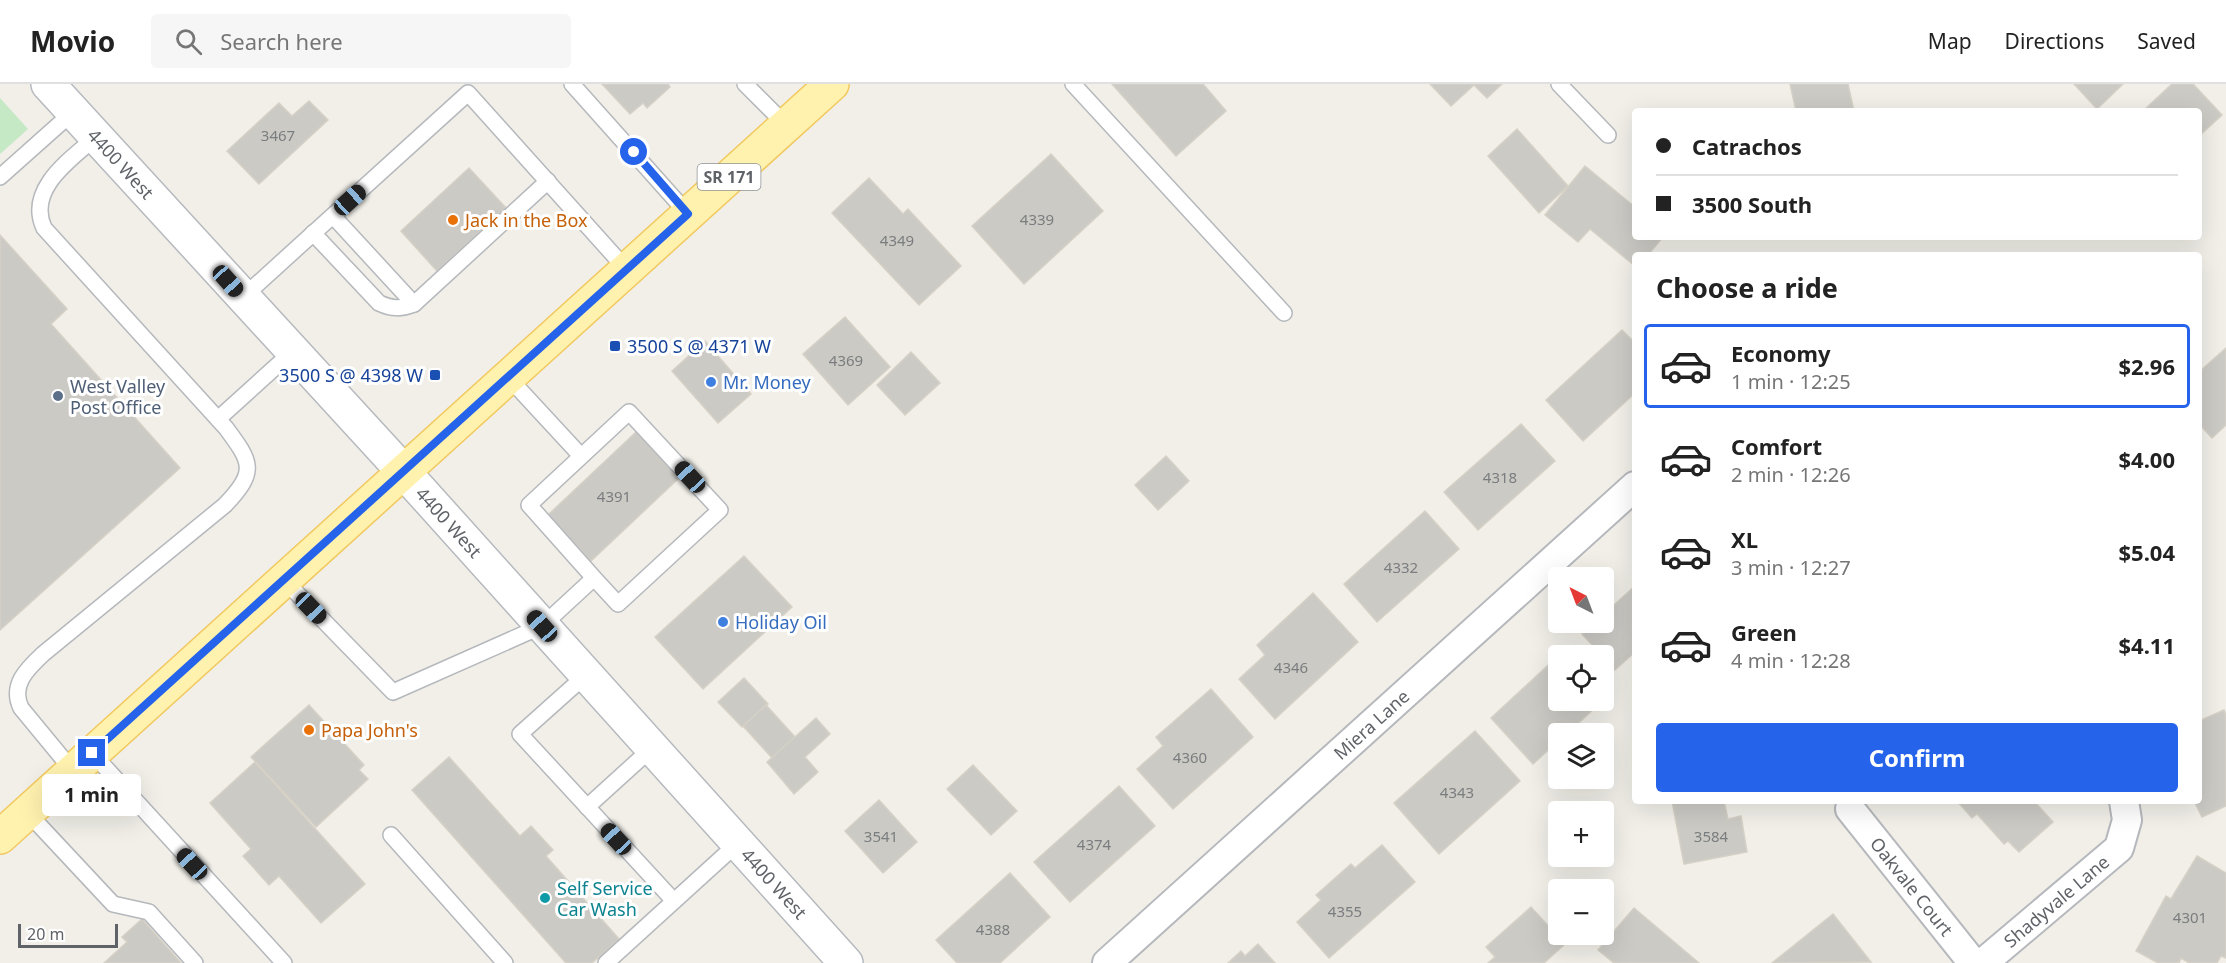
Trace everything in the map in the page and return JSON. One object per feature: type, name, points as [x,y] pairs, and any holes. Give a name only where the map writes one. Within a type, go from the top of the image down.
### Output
[{"type":"main road","name":"SR 171","points":[[0,837],[832,84]]},
{"type":"street","name":"4400 West","points":[[48,84],[403,471],[846,963]]},
{"type":"street","name":"Miera Lane","points":[[1107,963],[1632,489]]},
{"type":"street","name":"Shadyvale Lane","points":[[1983,963],[2119,848],[2127,820],[2124,804]]},
{"type":"street","name":"Oakvale Court","points":[[1850,809],[1973,963]]},
{"type":"lane","points":[[572,84],[688,214]]},
{"type":"lane","points":[[745,84],[786,125]]},
{"type":"lane","points":[[1073,84],[1284,313]]},
{"type":"lane","points":[[1559,84],[1608,135]]},
{"type":"lane","points":[[243,297],[468,93],[627,270]]},
{"type":"lane","points":[[0,177],[73,112]]},
{"type":"lane","points":[[96,137],[50,181],[40,205],[40,219],[44,228],[218,419],[246,456],[249,465],[238,491],[225,505],[43,654],[29,668],[17,690],[16,698],[21,708],[82,762],[284,963]]},
{"type":"lane","points":[[313,233],[379,303],[390,308],[403,309],[414,304],[548,181]]},
{"type":"lane","points":[[333,216],[414,304]]},
{"type":"lane","points":[[218,419],[292,352]]},
{"type":"lane","points":[[508,376],[581,456]]},
{"type":"lane","points":[[629,412],[720,510],[618,604],[594,578],[529,505],[629,412]]},
{"type":"lane","points":[[284,580],[393,692],[542,626],[594,578]]},
{"type":"lane","points":[[586,675],[520,734],[674,901]]},
{"type":"lane","points":[[587,807],[652,748]]},
{"type":"lane","points":[[27,812],[113,904],[149,912],[195,963]]},
{"type":"lane","points":[[391,835],[505,963]]},
{"type":"lane","points":[[606,963],[738,843]]},
{"type":"green space","points":[[0,98],[28,129],[0,154]]},
{"type":"building","points":[[602,84],[668,84],[670,87],[647,108],[643,103],[630,114]]},
{"type":"building","points":[[1112,84],[1203,84],[1226,111],[1176,156]]},
{"type":"building","points":[[1430,84],[1502,84],[1487,98],[1474,85],[1451,106]]},
{"type":"building","points":[[1790,84],[1848,84],[1853,108],[1795,108]]},
{"type":"building","points":[[2074,84],[2123,84],[2098,108]]},
{"type":"building","points":[[2172,84],[2193,84],[2222,115],[2202,133],[2202,108],[2146,108]]},
{"type":"building","points":[[309,101],[328,120],[259,184],[227,151],[279,103],[292,116]]},
{"type":"building","points":[[1517,129],[1568,186],[1539,213],[1488,156]]},
{"type":"building","points":[[1051,154],[1103,211],[1024,284],[972,226]]},
{"type":"building","points":[[1585,166],[1632,205],[1632,240],[1660,240],[1650,252],[1632,252],[1632,264],[1590,229],[1578,242],[1545,215]]},
{"type":"building","name":"Jack in the Box","points":[[469,168],[506,208],[437,271],[401,231]]},
{"type":"building","points":[[869,178],[903,214],[908,209],[961,266],[919,305],[832,213]]},
{"type":"building","name":"West Valley Post Office","points":[[0,235],[67,309],[51,324],[180,468],[0,630]]},
{"type":"building","points":[[845,317],[890,367],[848,405],[803,354]]},
{"type":"building","points":[[1622,330],[1632,340],[1632,396],[1583,441],[1546,400]]},
{"type":"building","name":"Mr. Money","points":[[705,341],[751,394],[718,423],[672,371]]},
{"type":"building","points":[[2226,348],[2226,425],[2212,438],[2202,427],[2202,369]]},
{"type":"building","points":[[911,352],[940,383],[905,415],[877,385]]},
{"type":"building","points":[[1521,424],[1555,461],[1478,530],[1444,492]]},
{"type":"building","points":[[636,432],[679,478],[591,561],[548,515]]},
{"type":"building","points":[[1166,456],[1189,481],[1158,510],[1135,485]]},
{"type":"building","points":[[1425,511],[1459,549],[1377,622],[1344,584]]},
{"type":"building","name":"Holiday Oil","points":[[744,556],[792,607],[703,689],[655,637]]},
{"type":"building","points":[[1632,589],[1632,655],[1615,670],[1614,645],[1592,645],[1582,634],[1614,633],[1614,605]]},
{"type":"building","points":[[1313,593],[1358,642],[1275,719],[1239,679],[1265,655],[1257,645]]},
{"type":"building","points":[[1548,665],[1548,711],[1591,711],[1579,723],[1548,723],[1548,750],[1533,764],[1491,718]]},
{"type":"building","points":[[744,678],[768,704],[742,727],[718,702]]},
{"type":"building","points":[[1211,689],[1253,737],[1173,809],[1137,769],[1163,746],[1156,737]]},
{"type":"building","points":[[309,705],[364,765],[359,770],[368,779],[316,827],[251,757]]},
{"type":"building","points":[[766,705],[795,737],[772,758],[743,726]]},
{"type":"building","points":[[2224,710],[2226,715],[2226,806],[2202,817],[2196,804],[2202,804],[2202,720]]},
{"type":"building","points":[[816,718],[830,734],[805,757],[818,772],[794,794],[767,762]]},
{"type":"building","points":[[1475,731],[1520,781],[1439,854],[1394,803]]},
{"type":"building","name":"Self Service Car Wash","points":[[449,757],[520,836],[531,826],[553,850],[546,856],[619,939],[592,963],[566,963],[412,790]]},
{"type":"building","points":[[255,762],[365,884],[321,923],[279,876],[269,885],[243,856],[251,849],[210,803]]},
{"type":"building","points":[[973,765],[1017,811],[991,835],[947,789]]},
{"type":"building","points":[[1119,786],[1155,826],[1070,902],[1034,862]]},
{"type":"building","points":[[879,800],[917,842],[883,873],[845,831]]},
{"type":"building","points":[[1673,804],[1725,804],[1728,819],[1741,816],[1747,852],[1684,864]]},
{"type":"building","points":[[1960,804],[2037,804],[2053,822],[2019,852],[2008,841],[2004,844],[1977,814],[1972,818]]},
{"type":"building","points":[[1382,845],[1415,882],[1329,958],[1297,922],[1321,900],[1316,895],[1351,864],[1355,868]]},
{"type":"building","points":[[2197,856],[2226,873],[2226,958],[2221,956],[2217,963],[2189,963],[2181,958],[2179,963],[2158,963],[2136,951],[2166,896],[2171,899]]},
{"type":"building","points":[[1010,873],[1050,917],[1000,963],[957,963],[936,940]]},
{"type":"building","points":[[1531,907],[1548,926],[1548,945],[1564,945],[1544,963],[1488,963],[1495,957],[1486,947]]},
{"type":"building","points":[[1634,908],[1699,963],[1614,963],[1598,950],[1602,945],[1614,945],[1614,931]]},
{"type":"building","points":[[1833,914],[1871,962],[1772,963]]},
{"type":"building","points":[[142,919],[181,963],[104,963],[127,942],[122,937]]},
{"type":"building","points":[[1258,944],[1275,963],[1228,963],[1241,951],[1245,956]]},
{"type":"place","name":"Jack in the Box","points":[[453,220]]},
{"type":"place","name":"3500 S @ 4371 W","points":[[615,346]]},
{"type":"place","name":"3500 S @ 4398 W","points":[[435,375]]},
{"type":"place","name":"Mr. Money","points":[[711,382]]},
{"type":"place","name":"West Valley Post Office","points":[[58,396]]},
{"type":"place","name":"Holiday Oil","points":[[723,622]]},
{"type":"place","name":"Papa John's","points":[[309,730]]},
{"type":"place","name":"Self Service Car Wash","points":[[545,898]]},
{"type":"route","points":[[92,753],[688,214],[634,152]]}]
